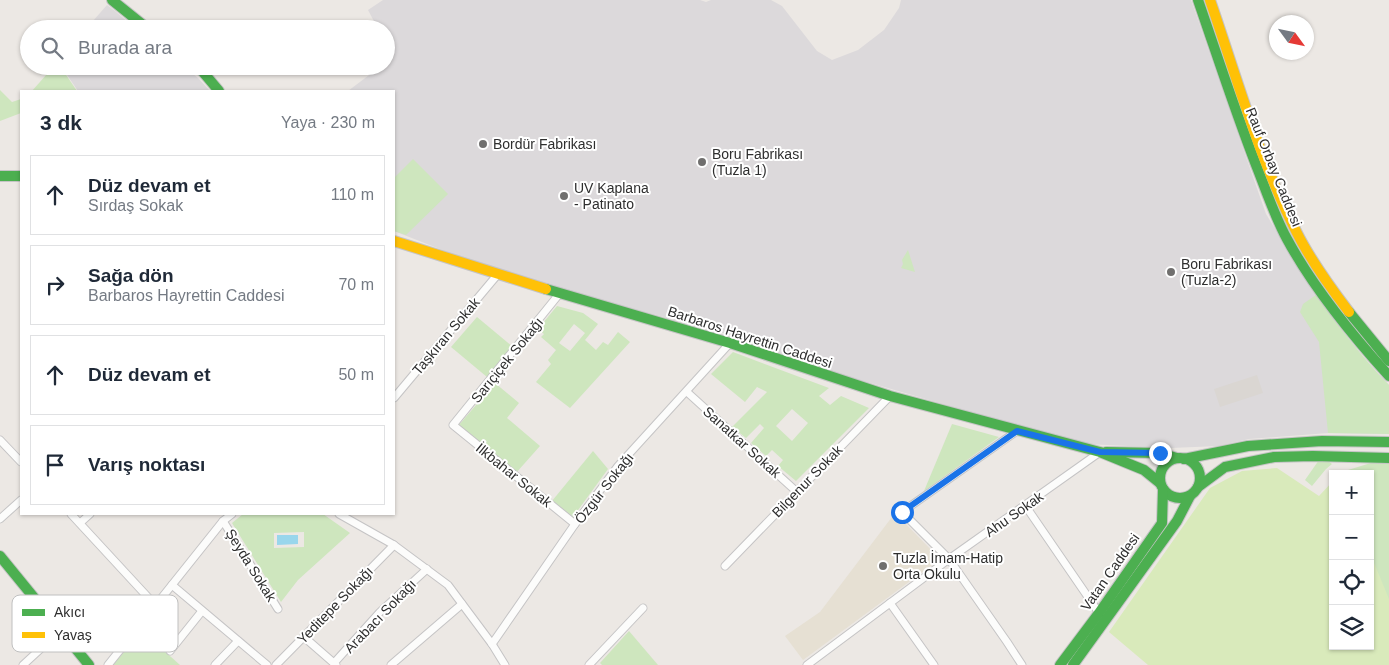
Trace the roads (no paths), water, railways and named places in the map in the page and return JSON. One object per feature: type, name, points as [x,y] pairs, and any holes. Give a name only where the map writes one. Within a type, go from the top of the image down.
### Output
[{"type":"main road","points":[[112,0],[137,20]]},
{"type":"main road","name":"Rauf Orbay Caddesi","points":[[1198,0],[1241,126],[1287,238],[1312,278],[1346,326],[1389,376]]},
{"type":"main road","name":"Rauf Orbay Caddesi","points":[[1210,0],[1258,139],[1292,222],[1309,254],[1339,298],[1370,340],[1389,360]]},
{"type":"main road","points":[[206,75],[218,90]]},
{"type":"main road","points":[[0,176],[20,176]]},
{"type":"main road","name":"Barbaros Hayrettin Caddesi","points":[[395,240],[498,274],[730,343],[890,396],[1100,452]]},
{"type":"main road","points":[[1100,452],[1160,453],[1181,458],[1195,464],[1200,481],[1198,487],[1190,496],[1178,498],[1166,493],[1160,476],[1162,470],[1171,460],[1181,458],[1248,446],[1322,441],[1389,442]]},
{"type":"main road","points":[[1100,452],[1144,470],[1162,486]]},
{"type":"main road","points":[[1198,487],[1225,467],[1274,458],[1313,456],[1389,458]]},
{"type":"main road","name":"Vatan Caddesi","points":[[1060,665],[1162,523],[1162,486]]},
{"type":"main road","name":"Vatan Caddesi","points":[[1073,665],[1177,521],[1190,496]]},
{"type":"main road","points":[[0,556],[33,595]]},
{"type":"main road","points":[[79,652],[89,665]]},
{"type":"street","name":"Taşkıran Sokak","points":[[395,397],[498,274]]},
{"type":"street","name":"Sarıçiçek Sokağı","points":[[453,426],[560,293]]},
{"type":"street","name":"Özgür Sokağı","points":[[492,644],[575,524],[618,466],[730,343]]},
{"type":"street","name":"Sanatkar Sokak","points":[[687,392],[797,492]]},
{"type":"street","name":"Bilgenur Sokak","points":[[725,566],[890,396]]},
{"type":"street","name":"İlkbahar Sokak","points":[[453,426],[575,524]]},
{"type":"street","points":[[1017,431],[902,512],[949,560],[1022,665]]},
{"type":"street","points":[[0,440],[20,461]]},
{"type":"street","name":"Ahu Sokak","points":[[807,665],[1100,452]]},
{"type":"street","points":[[0,519],[20,501]]},
{"type":"street","points":[[1028,504],[1030,512],[1099,613]]},
{"type":"street","points":[[72,515],[146,595]]},
{"type":"street","points":[[80,523],[89,515]]},
{"type":"street","points":[[164,595],[224,520],[231,515]]},
{"type":"street","points":[[340,515],[394,545],[448,585],[492,644],[505,665]]},
{"type":"street","name":"Şeyda Sokak","points":[[224,520],[278,609]]},
{"type":"street","name":"Yeditepe Sokağı","points":[[276,665],[394,545]]},
{"type":"street","name":"Arabacı Sokağı","points":[[335,664],[380,612],[427,569]]},
{"type":"street","points":[[172,585],[267,665]]},
{"type":"street","points":[[890,603],[934,665]]},
{"type":"street","points":[[391,665],[462,604]]},
{"type":"street","points":[[591,664],[643,608]]},
{"type":"street","points":[[178,641],[202,611]]},
{"type":"street","points":[[304,637],[335,664]]},
{"type":"street","points":[[216,665],[238,641]]},
{"type":"street","points":[[23,665],[37,652]]},
{"type":"street","points":[[108,665],[119,652]]},
{"type":"water","points":[[277,535],[298,535],[298,544],[277,545]]},
{"type":"place","name":"Bordür Fabrikası","points":[[483,144]]},
{"type":"place","name":"Boru Fabrikası (Tuzla 1)","points":[[702,162]]},
{"type":"place","name":"UV Kaplana - Patinato","points":[[564,196]]},
{"type":"place","name":"Boru Fabrikası (Tuzla-2)","points":[[1171,272]]},
{"type":"place","name":"Tuzla İmam-Hatip Orta Okulu","points":[[883,566]]}]
